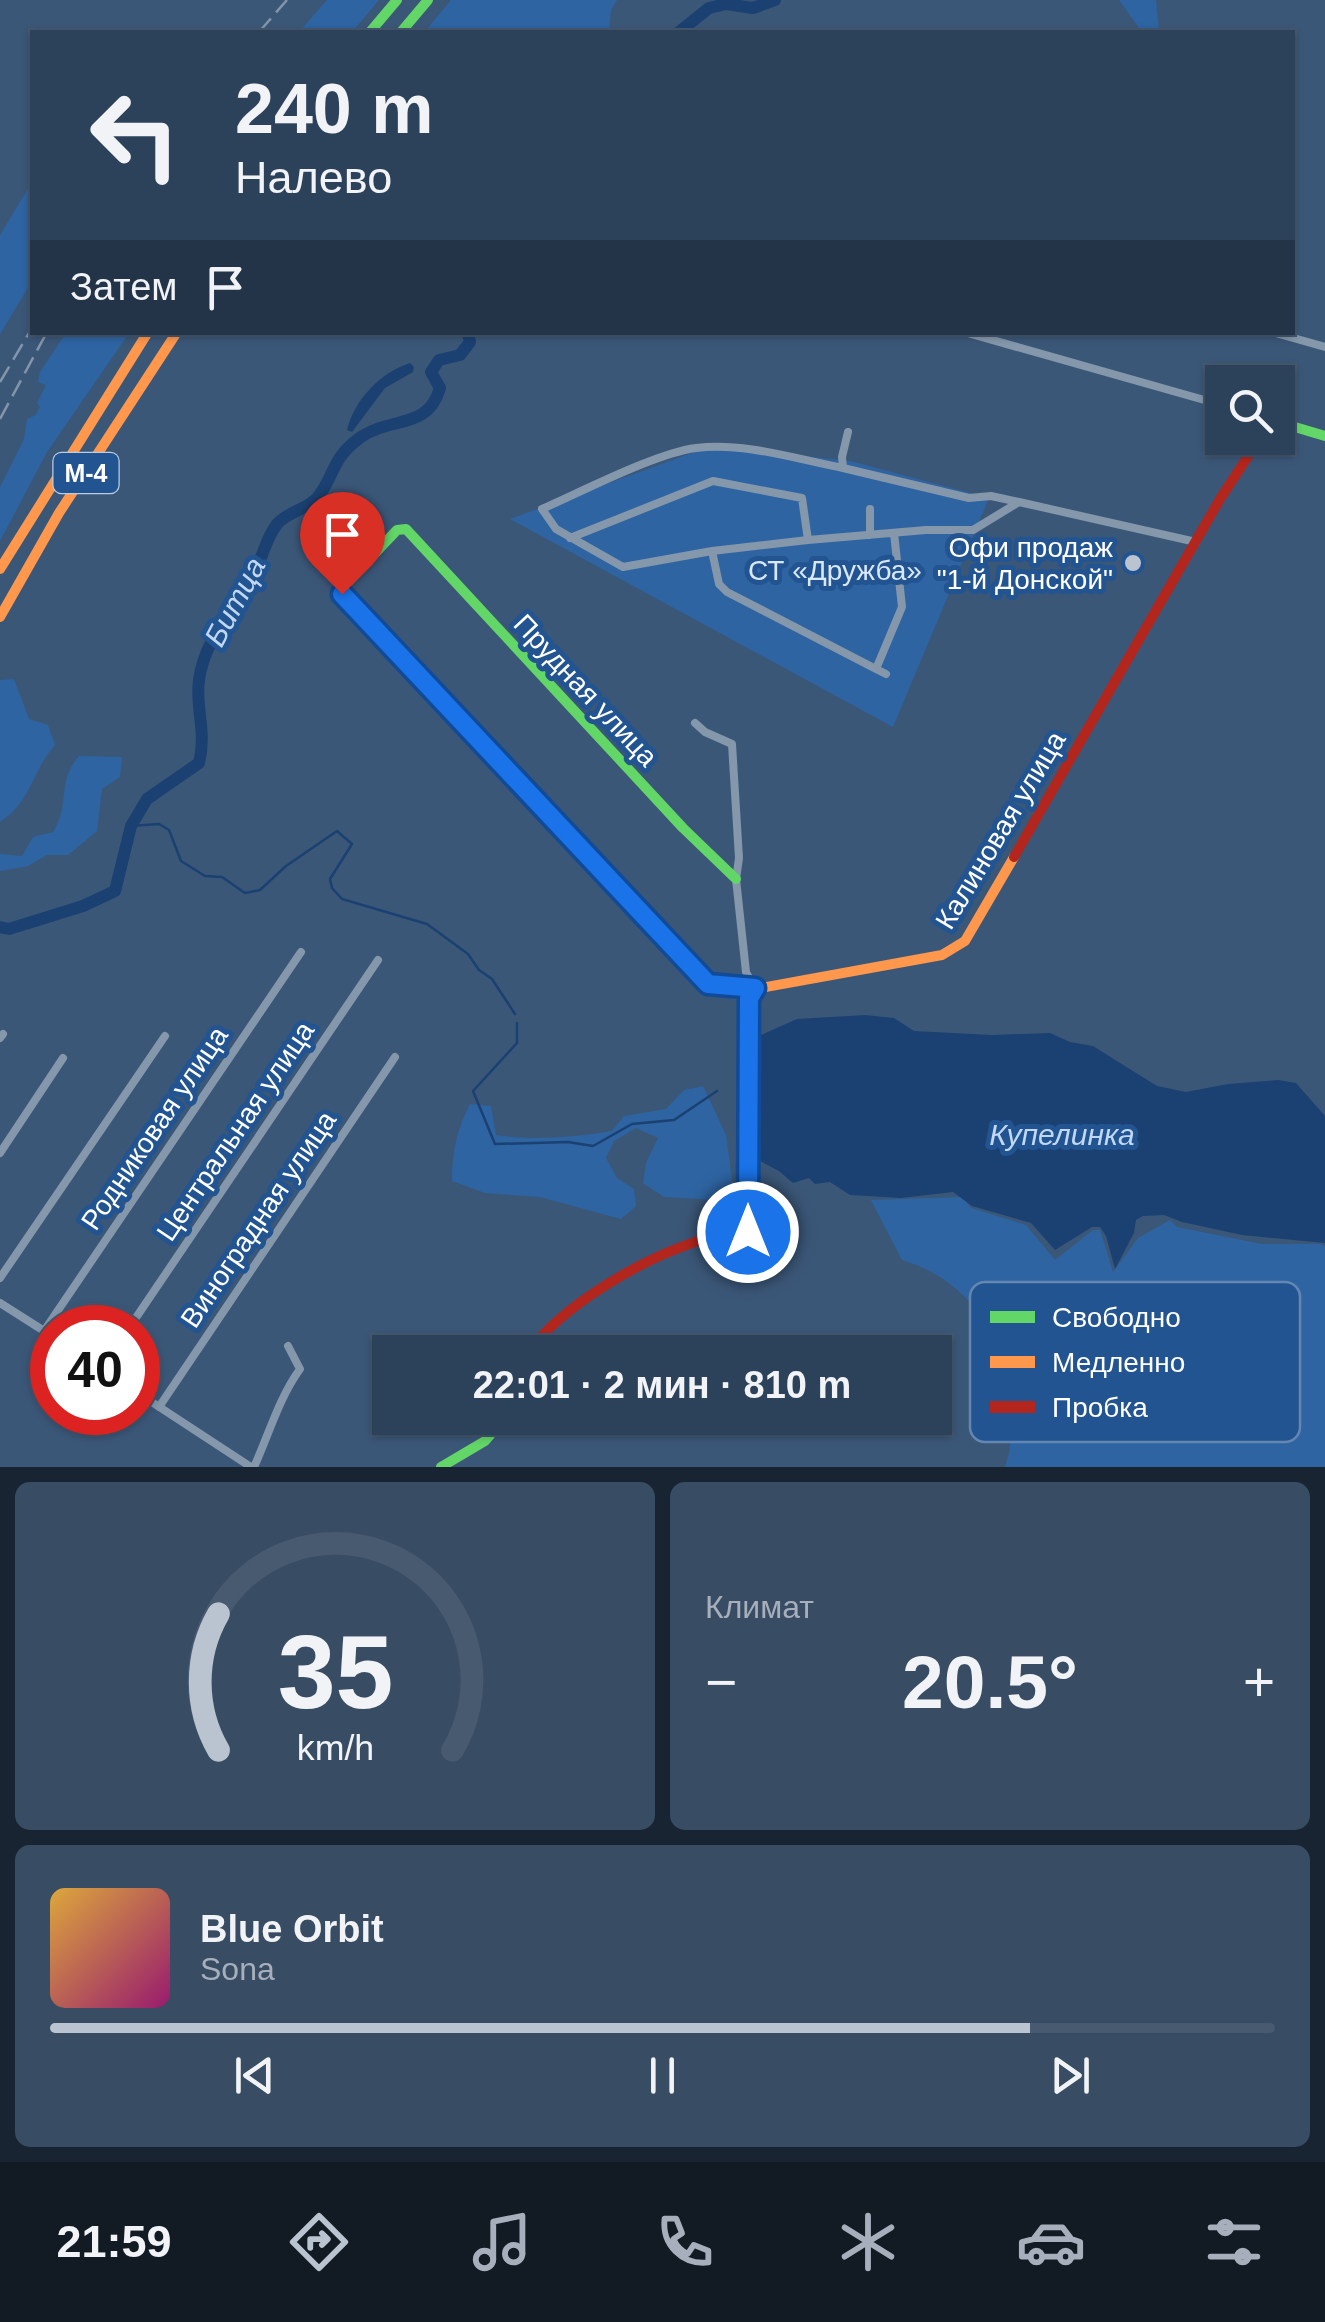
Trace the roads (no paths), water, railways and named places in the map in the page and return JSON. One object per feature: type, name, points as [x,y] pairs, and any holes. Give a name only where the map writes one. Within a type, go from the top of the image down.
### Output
[{"type":"main road","points":[[372,30],[397,0]]},
{"type":"main road","points":[[403,30],[428,0]]},
{"type":"main road","name":"М-4","points":[[0,569],[146,335]]},
{"type":"main road","name":"М-4","points":[[0,617],[60,513],[176,335]]},
{"type":"main road","points":[[1295,427],[1325,436]]},
{"type":"main road","name":"Калиновая улица","points":[[406,528],[397,530],[342,587],[342,594],[708,984],[755,988],[942,955],[965,941],[1250,455]]},
{"type":"main road","name":"Прудная улица","points":[[406,528],[682,828],[736,879]]},
{"type":"main road","points":[[541,1335],[634,1270],[690,1243],[753,1232],[749,998],[755,988]]},
{"type":"main road","points":[[441,1467],[493,1435]]},
{"type":"street","points":[[975,335],[1205,400]]},
{"type":"street","points":[[1283,335],[1325,347]]},
{"type":"street","points":[[843,468],[848,432]]},
{"type":"street","points":[[1019,502],[973,530],[808,540],[623,567],[550,525],[542,509],[685,451],[712,448],[772,454],[969,498],[990,496],[1019,502],[1196,542]]},
{"type":"street","points":[[570,538],[713,481],[802,498],[808,540]]},
{"type":"street","points":[[870,509],[870,535]]},
{"type":"street","points":[[876,669],[902,607],[894,532]]},
{"type":"street","points":[[712,551],[719,584],[727,592],[886,674]]},
{"type":"street","points":[[694,723],[732,744],[739,858],[736,879],[746,972],[755,988]]},
{"type":"street","name":"Родниковая улица","points":[[67,1305],[302,952]]},
{"type":"street","name":"Центральная улица","points":[[145,1305],[378,960]]},
{"type":"street","points":[[0,1278],[166,1036]]},
{"type":"street","name":"Виноградная улица","points":[[160,1404],[395,1057]]},
{"type":"street","points":[[0,1153],[63,1058]]},
{"type":"street","points":[[0,1303],[30,1322]]},
{"type":"street","points":[[160,1408],[252,1467],[282,1406],[283,1394],[300,1369],[288,1346]]},
{"type":"water","points":[[410,363],[413,372],[385,388],[352,432],[347,430],[370,389],[389,373]]},
{"type":"water","name":"Купелинка","points":[[865,1015],[894,1018],[914,1031],[1050,1033],[1093,1046],[1157,1086],[1186,1092],[1228,1084],[1278,1080],[1296,1083],[1325,1116],[1325,1243],[1242,1235],[1164,1215],[1143,1216],[1136,1220],[1134,1233],[1115,1269],[1100,1227],[1092,1227],[1055,1250],[1031,1223],[972,1206],[953,1192],[901,1198],[850,1195],[830,1182],[815,1184],[809,1178],[793,1183],[760,1161],[761,1035],[797,1019]]},
{"type":"waterway","name":"Битца","points":[[682,30],[709,8],[726,4],[753,8],[775,0]]},
{"type":"waterway","name":"Битца","points":[[0,927],[9,929],[83,906],[115,891],[131,826],[147,799],[199,763],[202,740],[198,690],[202,665],[213,638],[252,579],[274,529],[282,519],[317,498],[338,460],[361,437],[427,410],[440,388],[431,372],[439,360],[460,355],[470,342],[469,335]]},
{"type":"waterway","name":"Купелинка","points":[[131,826],[159,824],[169,830],[181,861],[205,876],[222,877],[245,893],[260,890],[286,866],[337,831],[352,844],[330,879],[342,899],[427,924],[468,954],[479,970],[492,979],[515,1014]]},
{"type":"waterway","name":"Купелинка","points":[[517,1023],[517,1043],[473,1091],[495,1144],[568,1142],[593,1146],[632,1124],[674,1120],[717,1091]]},
{"type":"railway","points":[[261,30],[287,0]]},
{"type":"railway","points":[[0,382],[30,331]]},
{"type":"railway","points":[[0,419],[45,335]]},
{"type":"place","name":"Офи продаж \"1-й Донской\"","points":[[1133,563]]},
{"type":"park label","name":"СТ «Дружба»","points":[[835,570]]}]
